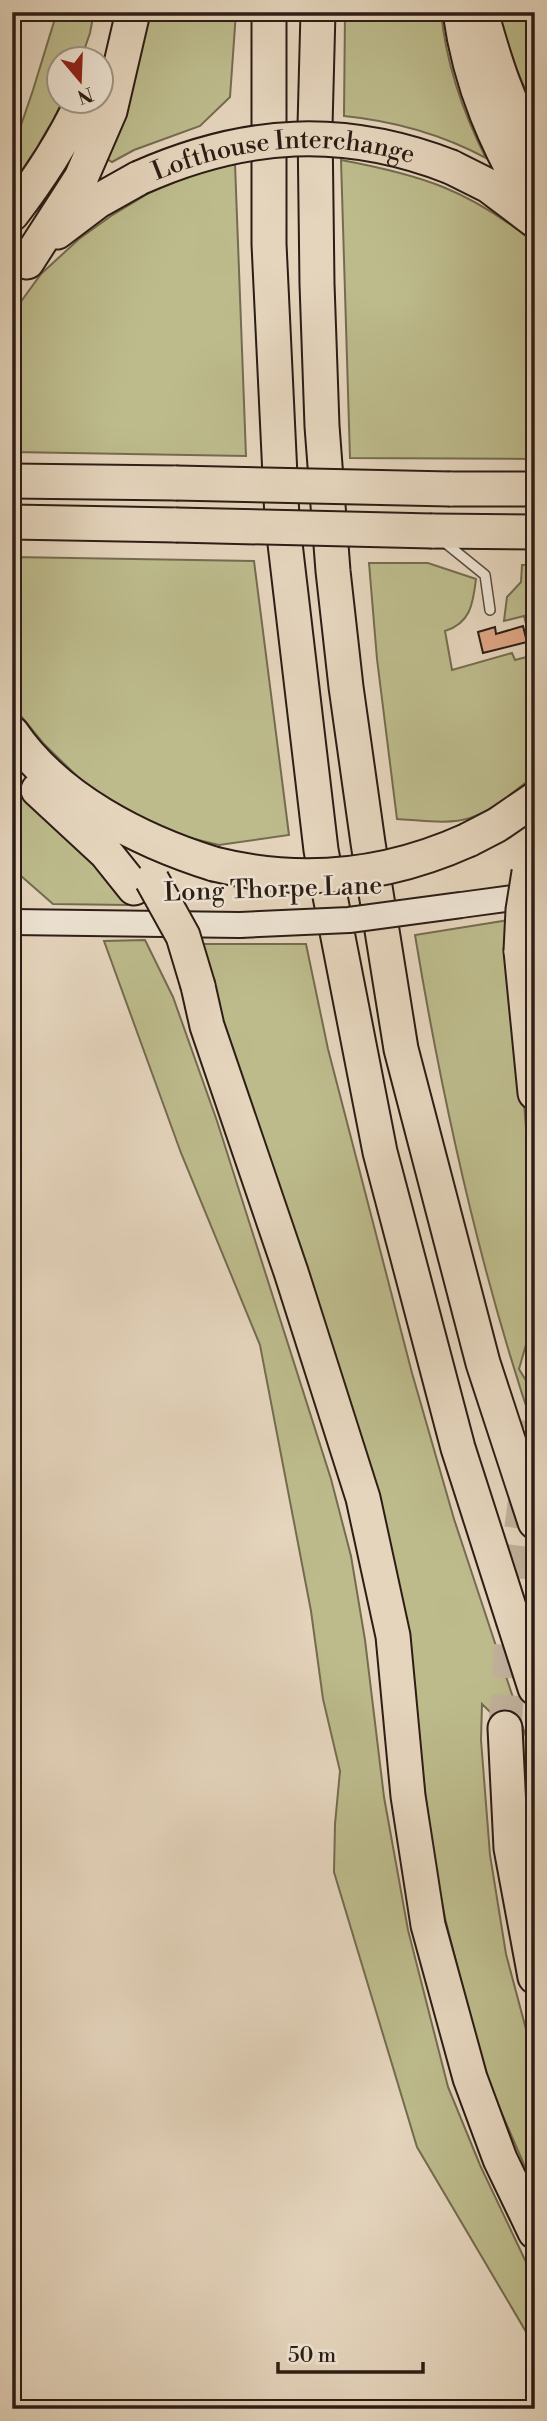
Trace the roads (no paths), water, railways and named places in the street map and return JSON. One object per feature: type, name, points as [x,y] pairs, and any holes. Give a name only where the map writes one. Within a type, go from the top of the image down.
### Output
[{"type":"highway","points":[[102,46],[110,12]]},
{"type":"highway","points":[[16,275],[81,178],[110,111],[133,12]]},
{"type":"highway","points":[[269,12],[269,244],[282,518],[321,850],[380,1152],[458,1448],[535,1688]]},
{"type":"highway","points":[[318,12],[315,126],[322,426],[346,687],[368,843],[401,1049],[484,1363],[535,1522]]},
{"type":"highway","points":[[460,12],[475,86],[496,138],[535,209]]},
{"type":"highway","points":[[481,12],[496,66],[523,130],[535,148]]},
{"type":"highway","points":[[12,214],[38,181],[64,140],[75,116]]},
{"type":"highway","name":"Lofthouse Interchange","points":[[16,275],[65,224],[98,201],[139,178],[199,154],[231,146],[287,138],[323,138],[410,152],[451,167],[489,186],[535,220]]},
{"type":"highway","points":[[12,481],[535,489]]},
{"type":"highway","points":[[12,522],[535,531]]},
{"type":"highway","points":[[16,749],[70,792],[153,843],[214,864],[266,875],[321,877],[411,863],[468,840],[497,825],[535,799]]},
{"type":"highway","points":[[16,749],[106,853],[143,884],[183,936],[193,987],[291,1272],[363,1498],[393,1636],[408,1796],[428,1924],[470,2078],[500,2159],[535,2232]]},
{"type":"highway","points":[[104,815],[130,846],[143,884]]},
{"type":"highway","points":[[533,874],[523,910],[521,951],[535,1093]]},
{"type":"highway","points":[[505,1728],[510,1848],[535,1977]]},
{"type":"main road","name":"Long Thorpe Lane","points":[[12,922],[240,925],[349,920],[461,905],[533,874]]},
{"type":"lane","points":[[432,531],[485,575],[490,610]]},
{"type":"tunnel","points":[[505,1728],[516,1564],[535,1422]]}]
